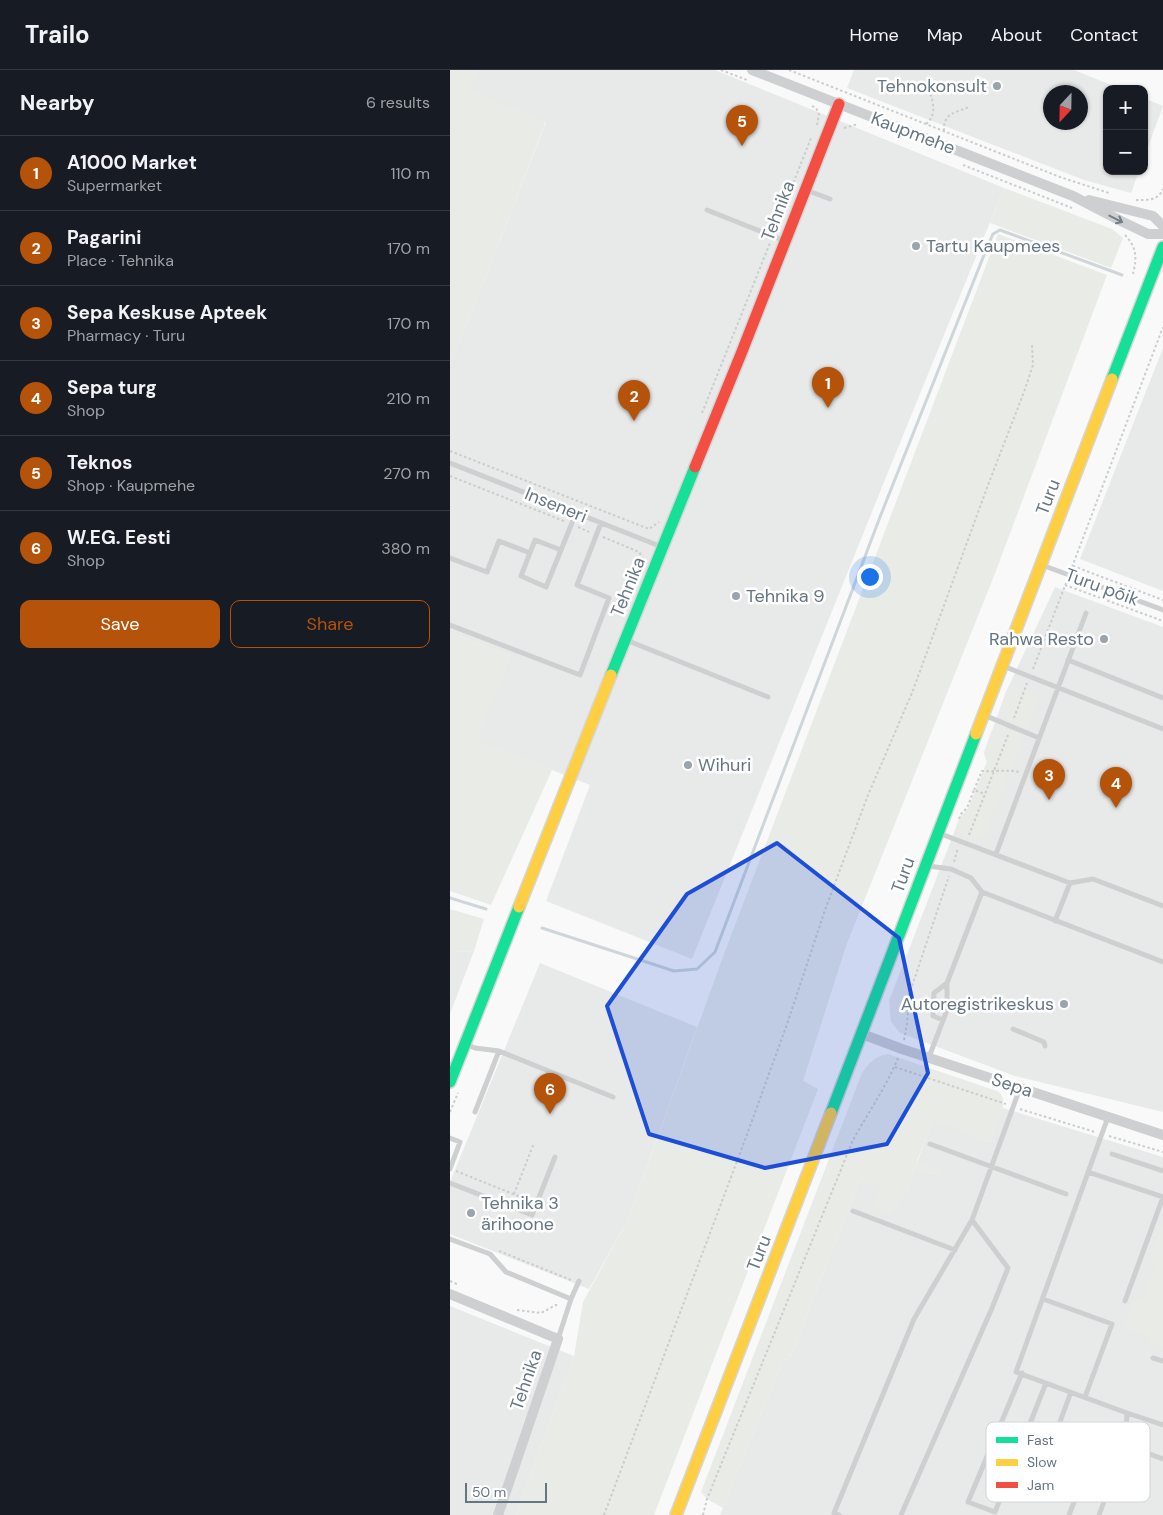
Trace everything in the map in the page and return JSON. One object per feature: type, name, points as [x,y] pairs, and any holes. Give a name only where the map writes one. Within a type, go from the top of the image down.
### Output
[{"type":"main road","name":"Tehnika","points":[[450,1082],[839,104]]},
{"type":"main road","name":"Turu","points":[[676,1515],[1163,247]]},
{"type":"street","name":"Kaupmehe","points":[[752,70],[1073,196],[1148,234],[1163,234]]},
{"type":"street","name":"Kaupmehe","points":[[1073,196],[1153,216],[1163,226]]},
{"type":"street","name":"Sepa","points":[[862,1034],[1163,1135]]},
{"type":"street","name":"Tehnika","points":[[450,1294],[558,1338],[498,1515]]},
{"type":"lane","points":[[805,190],[830,199]]},
{"type":"lane","points":[[707,210],[785,241]]},
{"type":"lane","name":"Inseneri","points":[[450,463],[662,547]]},
{"type":"lane","points":[[560,550],[535,540],[521,576],[546,587],[576,513]]},
{"type":"lane","points":[[450,625],[580,675],[609,598],[576,585],[601,523]]},
{"type":"lane","points":[[450,558],[487,572],[499,541],[530,553]]},
{"type":"lane","name":"Turu põik","points":[[1041,564],[1163,610]]},
{"type":"lane","points":[[996,854],[1086,613]]},
{"type":"lane","points":[[625,640],[768,697]]},
{"type":"lane","points":[[1068,660],[1163,698]]},
{"type":"lane","points":[[1002,666],[1163,729]]},
{"type":"lane","points":[[984,715],[1039,738]]},
{"type":"lane","points":[[938,832],[1070,883],[1093,880],[1163,906]]},
{"type":"lane","points":[[926,866],[951,870],[971,878],[982,892],[1163,962]]},
{"type":"lane","points":[[1055,921],[1070,883]]},
{"type":"lane","points":[[929,1058],[947,1010],[947,983],[982,892]]},
{"type":"lane","points":[[943,1020],[934,1016],[934,993],[947,983]]},
{"type":"lane","points":[[1013,1029],[1044,1042],[1045,1046]]},
{"type":"lane","points":[[465,1044],[475,1048],[499,1051],[613,1097]]},
{"type":"lane","points":[[475,1112],[499,1051]]},
{"type":"lane","points":[[839,1515],[834,1513],[914,1319],[972,1220],[1020,1088]]},
{"type":"lane","points":[[1108,1118],[1016,1372],[1163,1425]]},
{"type":"lane","points":[[450,1138],[460,1142],[450,1169]]},
{"type":"lane","points":[[930,1144],[1066,1194]]},
{"type":"lane","points":[[1112,1154],[1163,1171]]},
{"type":"lane","points":[[450,1183],[532,1215],[555,1157]]},
{"type":"lane","points":[[1088,1172],[1163,1197],[1125,1301]]},
{"type":"lane","points":[[853,1211],[955,1250]]},
{"type":"lane","points":[[901,1515],[1008,1268],[972,1220]]},
{"type":"lane","points":[[450,1239],[490,1254],[506,1272],[572,1300]]},
{"type":"lane","points":[[558,1338],[579,1282]]},
{"type":"lane","points":[[1043,1299],[1112,1324],[1085,1397]]},
{"type":"lane","points":[[1153,1358],[1163,1361]]},
{"type":"lane","points":[[1001,1422],[1022,1373]]},
{"type":"lane","points":[[1031,1422],[1046,1383]]},
{"type":"lane","points":[[1060,1422],[1071,1392]]},
{"type":"lane","points":[[1126,1422],[1127,1413]]},
{"type":"lane","points":[[1150,1454],[1163,1458]]},
{"type":"lane","points":[[986,1459],[968,1502],[995,1512],[999,1502]]},
{"type":"lane","points":[[1069,1515],[1074,1502]]},
{"type":"lane","points":[[1099,1515],[1104,1502]]},
{"type":"path","points":[[721,70],[754,83]]},
{"type":"path","points":[[789,70],[1060,177],[1112,194]]},
{"type":"path","points":[[926,124],[929,123],[934,111],[930,93]]},
{"type":"path","points":[[701,416],[817,123],[819,114],[816,108],[808,104]]},
{"type":"path","points":[[944,131],[943,127],[950,113],[969,107]]},
{"type":"path","points":[[839,133],[845,126],[858,124]]},
{"type":"path","points":[[957,163],[1074,209]]},
{"type":"path","points":[[1129,200],[1152,200],[1161,194],[1163,189]]},
{"type":"path","points":[[1123,232],[1133,243],[1136,258],[1133,274]]},
{"type":"path","points":[[703,1515],[707,1500],[853,1140],[895,1067],[902,1049],[907,1024],[909,995],[958,848],[966,843],[1163,327]]},
{"type":"path","points":[[604,1515],[745,1140],[786,1027],[825,910],[868,795],[912,693],[1024,392],[1032,365],[1032,344]]},
{"type":"path","points":[[450,451],[649,529],[659,522],[662,516]]},
{"type":"path","points":[[450,476],[639,552],[644,561]]},
{"type":"path","points":[[1072,566],[1163,600]]},
{"type":"path","points":[[1065,585],[1163,622]]},
{"type":"path","points":[[959,819],[967,808],[982,771],[1009,770],[1043,776]]},
{"type":"path","points":[[974,790],[985,794]]},
{"type":"path","points":[[895,1067],[1013,1107],[1163,1152]]},
{"type":"path","points":[[514,1194],[534,1143]]},
{"type":"path","points":[[456,1171],[537,1203]]},
{"type":"path","points":[[496,1250],[579,1282]]},
{"type":"path","points":[[450,1281],[459,1285]]},
{"type":"path","points":[[516,1310],[541,1313],[556,1305],[560,1306]]},
{"type":"highlighted area","points":[[777,843],[899,938],[928,1073],[887,1144],[765,1168],[649,1134],[607,1006],[687,894]]},
{"type":"shaded area","points":[[450,70],[477,70],[470,90],[546,121],[450,364]]},
{"type":"shaded area","points":[[477,70],[715,70],[1004,188],[692,959],[546,901],[590,785],[476,740],[510,656],[450,632],[450,364],[546,122],[469,90]]},
{"type":"shaded area","points":[[854,70],[1074,70],[1111,85],[1103,85],[1103,175],[1138,175],[1131,193],[1084,180],[847,88]]},
{"type":"shaded area","points":[[1148,100],[1163,106],[1148,147]]},
{"type":"shaded area","points":[[1004,188],[1112,229],[1123,238],[1111,268],[990,223]]},
{"type":"shaded area","points":[[998,234],[1107,275],[994,576],[846,946],[803,1081],[818,1089],[654,1515],[516,1515],[574,1356],[583,1302],[628,1219],[724,954]]},
{"type":"shaded area","points":[[1163,348],[1163,591],[1080,559]]},
{"type":"shaded area","points":[[1055,587],[1163,627],[1163,1112],[1015,1076],[900,1033],[891,1022],[889,1001],[960,817],[968,809],[987,762],[984,753],[1006,692]]},
{"type":"shaded area","points":[[450,632],[510,656],[477,740],[552,770],[491,905],[450,891]]},
{"type":"shaded area","points":[[1013,685],[1036,695],[1037,701],[1027,728],[1002,718],[999,713],[1006,692]]},
{"type":"shaded area","points":[[998,725],[1021,735],[1022,741],[984,836],[973,839],[955,830],[960,817],[968,809],[987,762],[984,753],[991,732]]},
{"type":"shaded area","points":[[450,909],[484,919],[474,951],[450,952]]},
{"type":"shaded area","points":[[474,951],[450,1014],[450,952]]},
{"type":"shaded area","points":[[540,963],[697,1027],[628,1219],[589,1289],[450,1234],[450,1182]]},
{"type":"shaded area","points":[[888,1054],[997,1091],[1003,1100],[1002,1114],[991,1139],[988,1141],[933,1121],[917,1161],[942,1171],[940,1177],[931,1173],[929,1176],[914,1171],[905,1195],[891,1215],[873,1208],[880,1187],[860,1179],[790,1359],[783,1360],[723,1508],[707,1499],[701,1492],[862,1073],[873,1060]]},
{"type":"shaded area","points":[[1003,1108],[1163,1157],[1163,1515],[720,1515],[783,1360],[790,1359],[860,1179],[905,1195],[933,1120],[988,1141],[991,1139]]},
{"type":"shaded area","points":[[1163,1223],[1163,1347],[1148,1342],[1150,1337],[1124,1327],[1136,1297],[1143,1299],[1156,1261],[1150,1258]]},
{"type":"shaded area","points":[[450,1306],[574,1356],[516,1515],[450,1515]]},
{"type":"waterway","points":[[542,928],[674,971],[697,969],[715,952],[880,517],[993,234],[1000,230],[1122,275]]},
{"type":"waterway","points":[[450,898],[486,909]]},
{"type":"traffic: fast","points":[[1112,379],[1163,247]]},
{"type":"traffic: fast","points":[[611,675],[695,467]]},
{"type":"traffic: fast","points":[[831,1113],[976,734]]},
{"type":"traffic: fast","points":[[450,1082],[519,907]]},
{"type":"traffic: slow","points":[[976,734],[1112,379]]},
{"type":"traffic: slow","points":[[519,907],[611,675]]},
{"type":"traffic: slow","points":[[676,1515],[831,1113]]},
{"type":"traffic: jam","points":[[695,467],[839,104]]},
{"type":"place","name":"Tehnokonsult","points":[[997,86]]},
{"type":"place","name":"Teknos","points":[[742,146]]},
{"type":"place","name":"Tartu Kaupmees","points":[[916,246]]},
{"type":"place","name":"A1000 Market","points":[[828,408]]},
{"type":"place","name":"Pagarini","points":[[634,421]]},
{"type":"place","name":"Tehnika 9","points":[[736,596]]},
{"type":"place","name":"Rahwa Resto","points":[[1104,639]]},
{"type":"place","name":"Wihuri","points":[[688,765]]},
{"type":"place","name":"Sepa Keskuse Apteek","points":[[1049,800]]},
{"type":"place","name":"Sepa turg","points":[[1116,808]]},
{"type":"place","name":"Autoregistrikeskus","points":[[1064,1004]]},
{"type":"place","name":"W.EG. Eesti","points":[[550,1114]]},
{"type":"place","name":"Tehnika 3 ärihoone","points":[[471,1213]]}]
